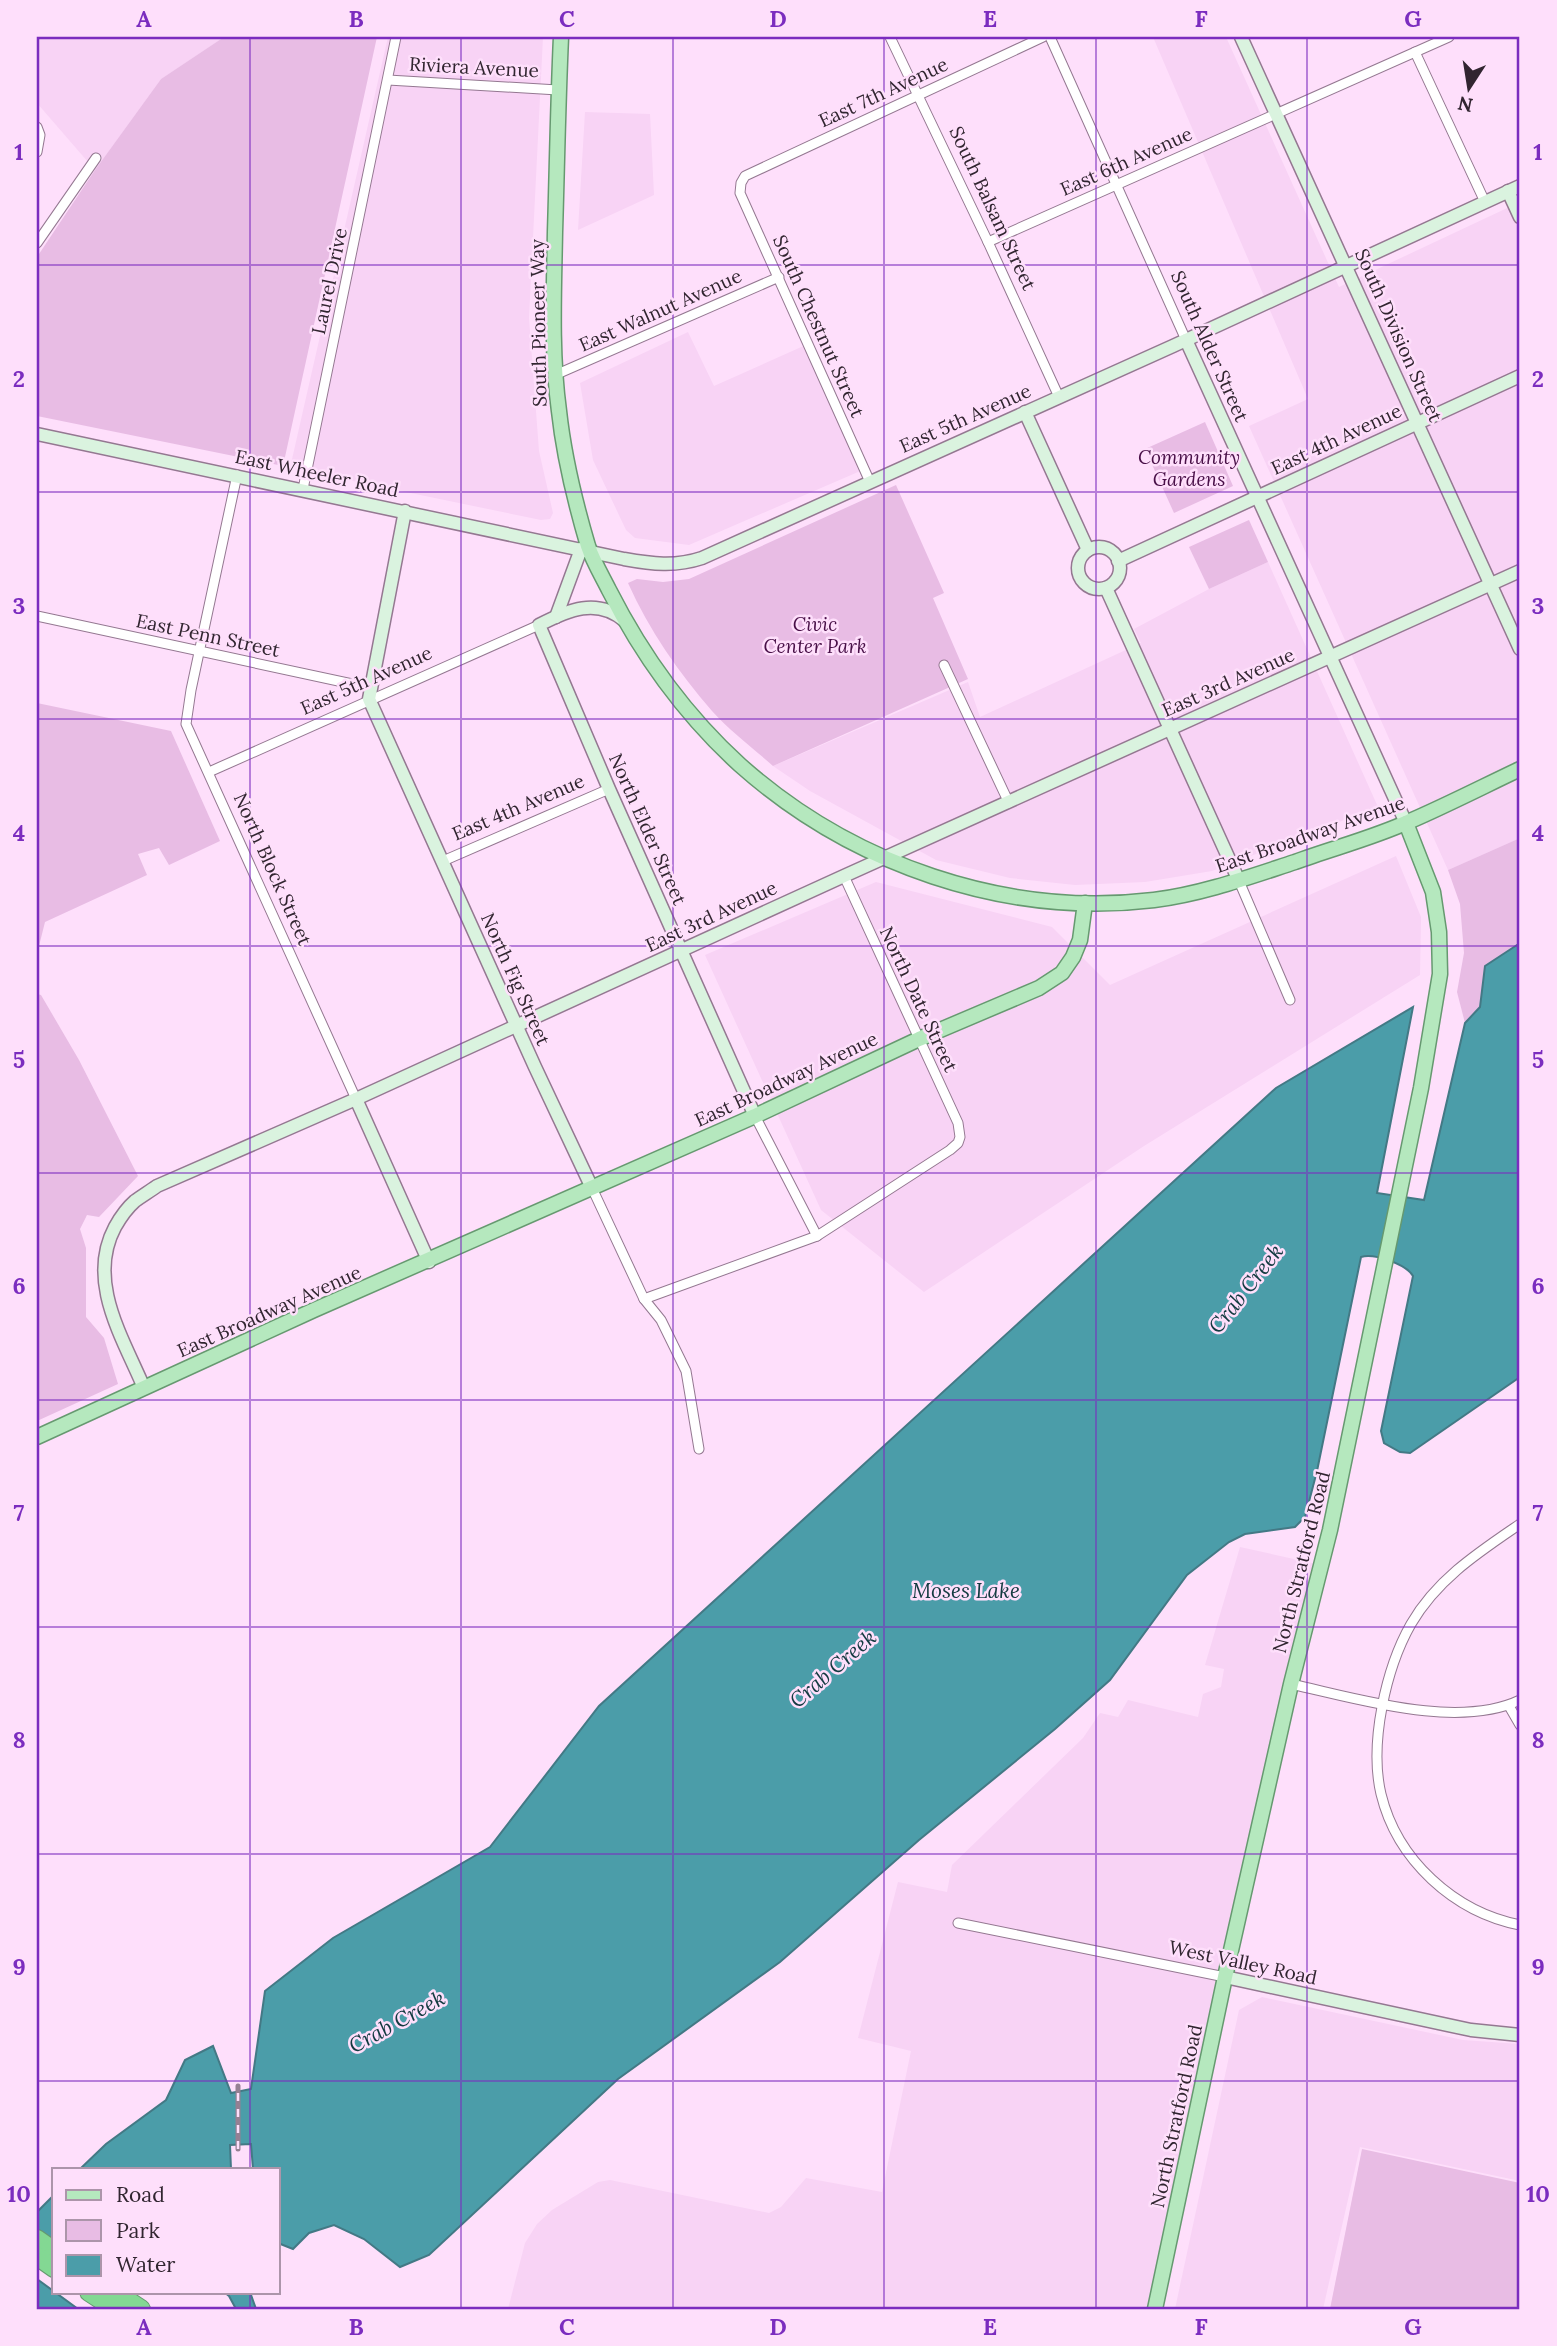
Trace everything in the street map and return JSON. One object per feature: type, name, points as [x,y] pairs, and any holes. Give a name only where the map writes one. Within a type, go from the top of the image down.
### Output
[{"type":"highway","points":[[37,2239],[49,2260]]},
{"type":"highway","points":[[92,2294],[115,2309]]},
{"type":"highway","points":[[118,2294],[141,2309]]},
{"type":"main road","name":"South Pioneer Way","points":[[561,37],[554,291],[555,375],[563,442],[585,550],[659,676],[710,738],[777,796],[804,815],[887,858],[925,874],[1006,896],[1085,903]]},
{"type":"main road","name":"South Division Street","points":[[1241,37],[1520,649]]},
{"type":"main road","name":"East 5th Avenue","points":[[585,550],[648,564],[677,565],[691,562],[1186,340],[1514,188]]},
{"type":"main road","points":[[1514,188],[1520,218]]},
{"type":"main road","name":"South Alder Street","points":[[1186,340],[1406,823]]},
{"type":"main road","name":"East 4th Avenue","points":[[1118,561],[1520,376]]},
{"type":"main road","points":[[1025,412],[1088,550]]},
{"type":"main road","name":"East Wheeler Road","points":[[37,435],[585,550]]},
{"type":"main road","points":[[370,693],[405,511]]},
{"type":"main road","points":[[1105,549],[1118,561],[1116,580],[1106,588],[1094,589],[1080,577],[1078,565],[1088,550],[1105,549]]},
{"type":"main road","points":[[556,617],[585,550]]},
{"type":"main road","name":"East 3rd Avenue","points":[[144,1388],[104,1287],[103,1261],[108,1240],[119,1220],[133,1203],[158,1186],[356,1099],[1520,571]]},
{"type":"main road","points":[[1106,588],[1239,881]]},
{"type":"main road","points":[[540,625],[567,611],[594,607],[615,613],[626,621]]},
{"type":"main road","name":"North Elder Street","points":[[540,625],[609,789],[755,1116]]},
{"type":"main road","name":"North Fig Street","points":[[370,693],[516,1025],[592,1188]]},
{"type":"main road","name":"East Broadway Avenue","points":[[37,1437],[314,1310],[429,1262],[755,1116],[919,1039],[1039,988],[1062,973],[1073,957],[1080,940],[1085,903],[1150,901],[1182,896],[1239,881],[1406,823],[1520,769]]},
{"type":"main road","name":"North Stratford Road","points":[[1155,2309],[1225,1977],[1291,1684],[1330,1530],[1421,1088],[1440,974],[1439,932],[1433,892],[1406,823]]},
{"type":"main road","name":"North Block Street","points":[[356,1099],[429,1262]]},
{"type":"main road","name":"West Valley Road","points":[[1225,1977],[1471,2030],[1520,2035]]},
{"type":"street","name":"Laurel Drive","points":[[303,489],[397,37]]},
{"type":"street","name":"South Balsam Street","points":[[890,37],[1059,397]]},
{"type":"street","name":"East 7th Avenue","points":[[741,183],[744,176],[1043,37]]},
{"type":"street","name":"South Alder Street","points":[[1050,37],[1186,340]]},
{"type":"street","name":"East 6th Avenue","points":[[988,242],[1449,37]]},
{"type":"street","points":[[1415,52],[1485,202]]},
{"type":"street","name":"Riviera Avenue","points":[[388,80],[558,90]]},
{"type":"street","points":[[37,127],[40,135],[37,152]]},
{"type":"street","points":[[37,243],[96,158]]},
{"type":"street","name":"South Chestnut Street","points":[[741,183],[740,193],[870,482]]},
{"type":"street","name":"East Walnut Avenue","points":[[555,375],[779,277]]},
{"type":"street","name":"North Block Street","points":[[237,475],[199,651],[187,724],[356,1099]]},
{"type":"street","name":"East Penn Street","points":[[37,616],[199,651],[370,693]]},
{"type":"street","name":"East 5th Avenue","points":[[209,772],[370,693],[540,625]]},
{"type":"street","points":[[944,665],[1009,803]]},
{"type":"street","name":"East 4th Avenue","points":[[443,861],[609,789]]},
{"type":"street","name":"North Date Street","points":[[817,1236],[929,1165],[958,1143],[960,1137],[958,1123],[844,876]]},
{"type":"street","points":[[1239,881],[1290,1000]]},
{"type":"street","name":"North Elder Street","points":[[755,1116],[817,1236]]},
{"type":"street","name":"North Fig Street","points":[[592,1188],[644,1299],[661,1320],[686,1371],[699,1449]]},
{"type":"street","points":[[644,1299],[817,1236]]},
{"type":"street","points":[[1520,1524],[1471,1557],[1438,1587],[1412,1623],[1396,1657],[1383,1705],[1376,1754],[1381,1794],[1394,1830],[1428,1878],[1470,1908],[1520,1925]]},
{"type":"street","points":[[1291,1684],[1383,1705],[1427,1711],[1469,1711],[1509,1706],[1520,1700]]},
{"type":"street","points":[[1509,1706],[1520,1725]]},
{"type":"street","name":"West Valley Road","points":[[958,1923],[1225,1977]]},
{"type":"shaded area","points":[[37,37],[224,37],[161,79],[95,170],[37,103]]},
{"type":"shaded area","points":[[388,37],[543,37],[529,318],[539,451],[553,513],[550,519],[541,520],[290,468]]},
{"type":"shaded area","points":[[1153,37],[1226,37],[1339,287],[1520,202],[1520,838],[1448,870],[1249,426],[1308,399]]},
{"type":"shaded area","points":[[585,112],[650,114],[654,195],[578,230]]},
{"type":"shaded area","points":[[688,332],[714,386],[808,344],[865,469],[689,545],[635,538],[626,530],[593,460],[580,383]]},
{"type":"shaded area","points":[[1268,562],[1378,807],[1212,871],[1145,882],[1075,885],[1010,878],[936,860],[810,791],[773,766],[968,682],[980,717],[1141,643],[1134,629],[1209,589]]},
{"type":"shaded area","points":[[1396,856],[1421,917],[1420,975],[1144,1146],[924,1292],[821,1210],[705,955],[876,882],[1052,927],[1110,985]]},
{"type":"shaded area","points":[[1240,1547],[1321,1565],[1155,2309],[508,2309],[525,2243],[537,2224],[552,2210],[598,2182],[610,2180],[769,2213],[781,2207],[806,2178],[882,2192],[911,2051],[858,2038],[898,1882],[947,1892],[952,1865],[1083,1738],[1100,1713],[1118,1717],[1128,1700],[1198,1717],[1203,1694],[1221,1687],[1224,1669],[1205,1665]]},
{"type":"shaded area","points":[[1262,1997],[1463,2040],[1520,2044],[1520,2181],[1360,2147],[1323,2309],[1175,2309],[1239,2010]]},
{"type":"green space","points":[[224,37],[377,37],[283,466],[37,416],[37,257],[95,170],[161,79]]},
{"type":"green space","name":"Community Gardens","points":[[1205,422],[1233,486],[1174,513],[1145,449]]},
{"type":"green space","name":"Civic Center Park","points":[[896,485],[944,593],[933,598],[968,679],[773,766],[719,718],[688,682],[655,634],[628,583],[637,579],[663,582],[689,579]]},
{"type":"green space","name":"Community Gardens","points":[[1249,520],[1268,562],[1209,589],[1189,547]]},
{"type":"green space","points":[[37,703],[171,731],[220,841],[169,865],[159,848],[138,854],[147,875],[45,922],[37,954]]},
{"type":"green space","points":[[1520,838],[1520,943],[1485,966],[1480,1008],[1465,1023],[1457,992],[1464,953],[1460,904],[1448,870]]},
{"type":"green space","points":[[37,994],[41,995],[79,1060],[138,1176],[99,1217],[87,1215],[80,1229],[86,1248],[86,1317],[104,1338],[118,1384],[37,1421]]},
{"type":"green space","points":[[1362,2149],[1520,2183],[1520,2309],[1330,2309]]},
{"type":"water","name":"Moses Lake","points":[[1520,943],[1520,1377],[1410,1453],[1400,1452],[1384,1443],[1381,1431],[1413,1276],[1404,1267],[1389,1260],[1361,1257],[1305,1517],[1295,1527],[1245,1534],[1229,1542],[1187,1575],[1110,1680],[1055,1729],[919,1840],[780,1962],[618,2079],[429,2255],[400,2267],[364,2239],[334,2225],[309,2233],[293,2249],[280,2244],[280,2168],[253,2168],[251,2144],[230,2145],[231,2168],[81,2168],[106,2144],[166,2100],[185,2060],[213,2046],[231,2093],[251,2089],[265,1991],[333,1938],[490,1847],[599,1706],[1276,1088],[1413,1007],[1377,1193],[1424,1200],[1465,1023],[1480,1007],[1485,966]]},
{"type":"water","points":[[52,2197],[52,2248],[37,2268],[37,2212]]},
{"type":"water","points":[[37,2279],[52,2290],[52,2294],[58,2294],[78,2309],[37,2309]]},
{"type":"water","points":[[226,2294],[251,2294],[256,2309],[236,2309]]},
{"type":"railway","points":[[238,2086],[238,2149]]},
{"type":"water label","name":"Crab Creek","points":[[1246,1289]]},
{"type":"water label","name":"Crab Creek","points":[[833,1669]]},
{"type":"water label","name":"Crab Creek","points":[[397,2022]]}]
